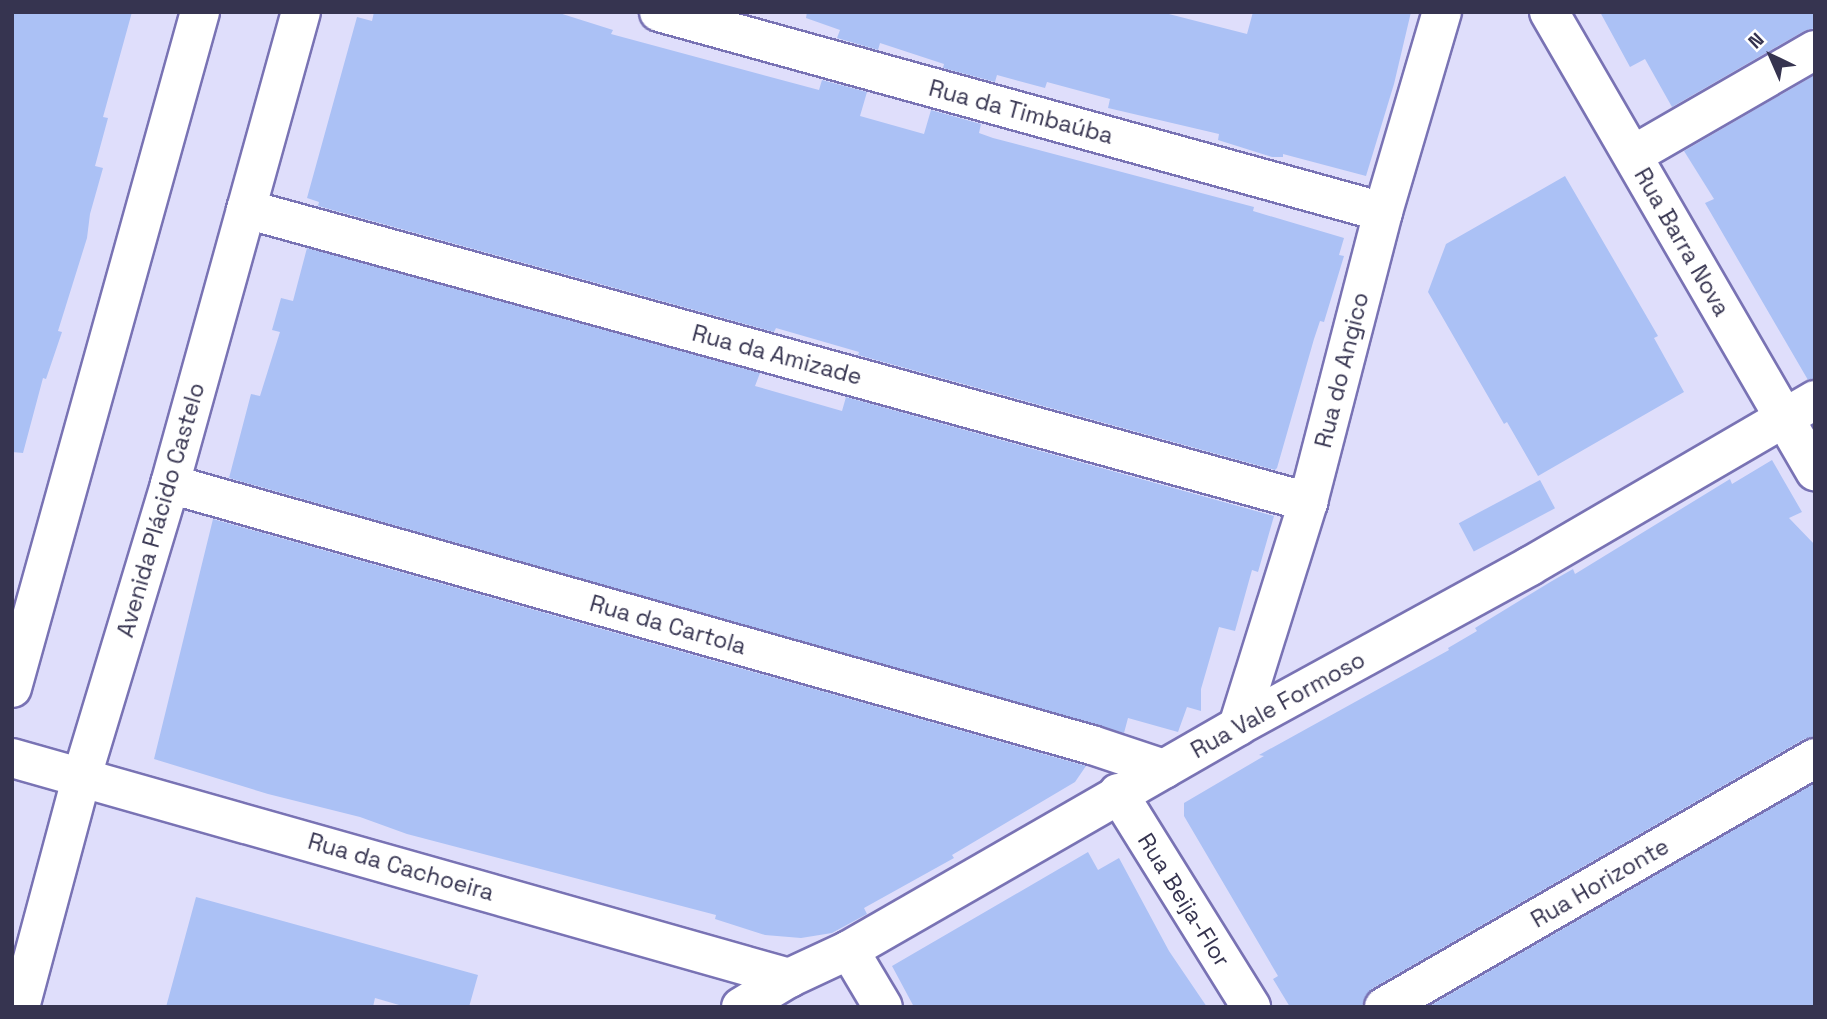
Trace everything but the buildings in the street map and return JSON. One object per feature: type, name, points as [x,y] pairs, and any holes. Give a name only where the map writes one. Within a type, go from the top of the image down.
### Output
[{"type":"street","points":[[12,688],[200,12]]},
{"type":"street","name":"Avenida Plácido Castelo","points":[[20,1007],[82,776],[170,484],[301,12]]},
{"type":"street","name":"Rua da Timbaúba","points":[[659,12],[1383,212]]},
{"type":"street","name":"Rua do Angico","points":[[1238,726],[1308,502],[1383,212],[1442,12]]},
{"type":"street","name":"Rua Barra Nova","points":[[1549,12],[1633,155],[1799,409],[1815,471]]},
{"type":"street","points":[[1633,155],[1815,50]]},
{"type":"street","name":"Rua da Amizade","points":[[246,209],[1308,502]]},
{"type":"street","name":"Rua Vale Formoso","points":[[741,1007],[789,978],[849,950],[1238,726],[1531,566],[1799,409]]},
{"type":"street","name":"Rua da Cartola","points":[[170,484],[1065,737],[1164,769]]},
{"type":"street","name":"Rua da Cachoeira","points":[[12,758],[789,978]]},
{"type":"street","name":"Rua Horizonte","points":[[1384,1007],[1815,758]]},
{"type":"street","name":"Rua Beija-Flor","points":[[1118,793],[1251,1007]]},
{"type":"street","points":[[849,950],[883,1007]]}]
